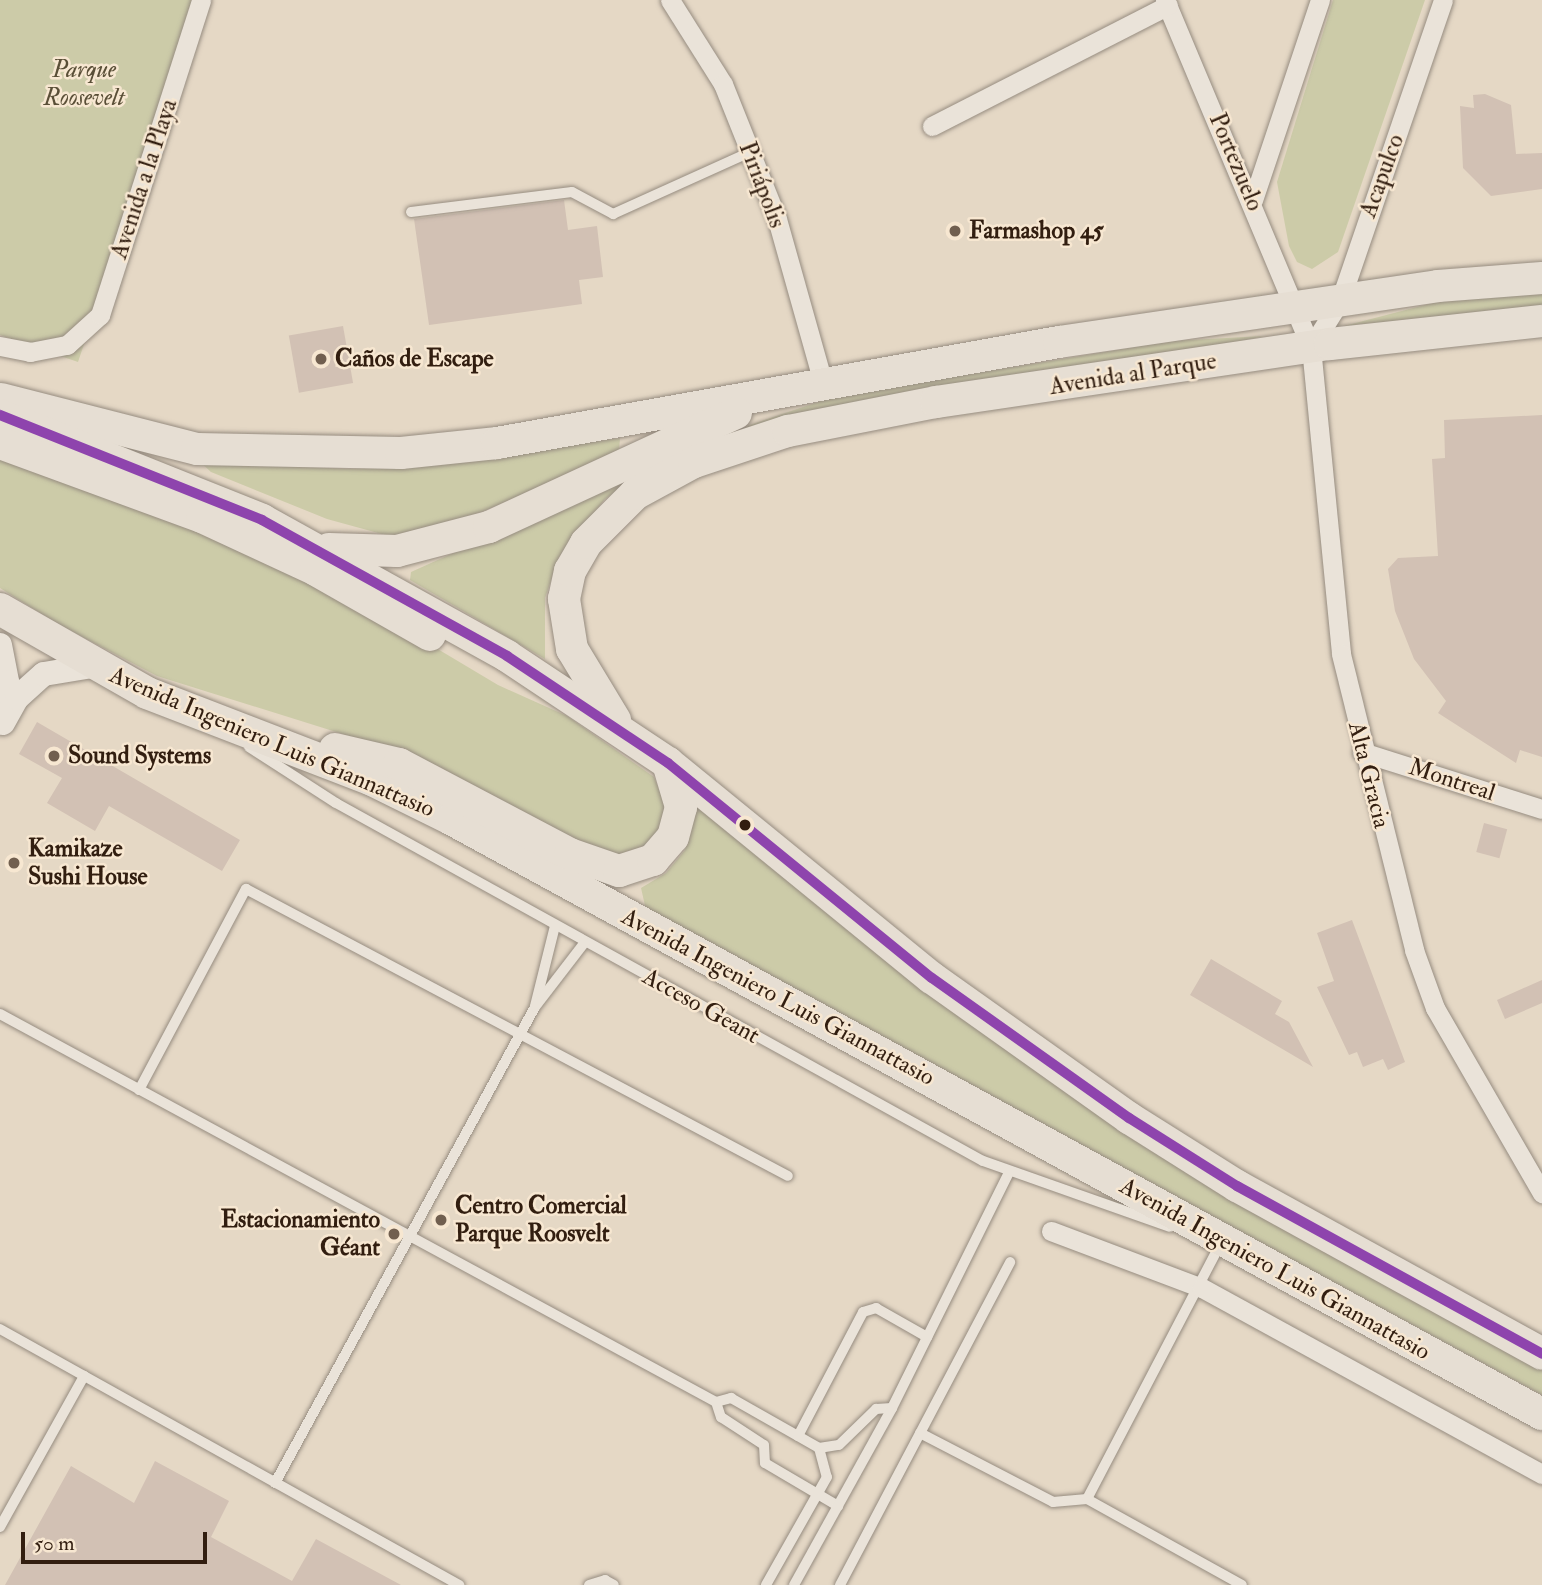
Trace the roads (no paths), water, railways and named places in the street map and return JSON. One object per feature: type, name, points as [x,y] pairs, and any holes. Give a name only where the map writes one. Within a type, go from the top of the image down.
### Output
[{"type":"main road","name":"Avenida al Parque","points":[[624,732],[572,649],[564,611],[570,571],[586,544],[635,494],[729,449],[936,402],[1302,327],[1340,301],[1542,278]]},
{"type":"main road","name":"Avenida al Parque","points":[[823,383],[1302,327],[1542,321]]},
{"type":"main road","points":[[0,399],[197,449],[329,456],[497,443],[823,383]]},
{"type":"main road","points":[[248,538],[321,548],[397,551],[489,527],[679,437],[823,383]]},
{"type":"main road","points":[[0,415],[193,488],[321,548],[574,701],[667,763],[923,970],[1096,1096],[1237,1186],[1542,1354]]},
{"type":"main road","points":[[0,443],[248,538],[501,677],[574,701]]},
{"type":"main road","name":"Avenida Ingeniero Luis Giannattasio","points":[[0,609],[92,666],[204,718],[295,750],[452,819],[1056,1146],[1222,1244],[1542,1414]]},
{"type":"main road","points":[[295,750],[349,749],[399,764],[570,854],[619,871],[653,860],[673,837],[681,807],[667,763]]},
{"type":"street","name":"Avenida a la Playa","points":[[0,346],[30,352],[67,345],[100,315],[201,0]]},
{"type":"street","name":"Piriápolis","points":[[670,0],[723,84],[780,232],[823,383]]},
{"type":"street","points":[[1253,200],[1320,0]]},
{"type":"street","name":"Acapulco","points":[[1340,301],[1443,0]]},
{"type":"street","points":[[932,126],[1166,2]]},
{"type":"street","name":"Portezuelo","points":[[1166,2],[1253,200],[1302,327]]},
{"type":"street","name":"Alta Gracia","points":[[1302,327],[1328,553],[1362,751],[1414,950],[1436,1008],[1542,1193]]},
{"type":"street","points":[[0,645],[7,682],[2,728]]},
{"type":"street","points":[[2,728],[18,698],[44,674],[92,666]]},
{"type":"street","name":"Montreal","points":[[1362,751],[1542,809]]},
{"type":"street","name":"Avenida Ingeniero Luis Giannattasio","points":[[1051,1231],[1202,1288],[1542,1474]]},
{"type":"lane","points":[[411,212],[572,192],[613,214],[750,152]]},
{"type":"lane","name":"Acceso Geant","points":[[204,718],[336,803],[585,943],[1009,1172],[1222,1244]]},
{"type":"lane","points":[[139,1090],[246,889],[788,1176]]},
{"type":"lane","points":[[535,1007],[555,926]]},
{"type":"lane","points":[[275,1483],[407,1234],[535,1007],[585,943]]},
{"type":"lane","points":[[0,1014],[716,1402],[721,1417],[764,1445],[765,1462],[838,1506]]},
{"type":"lane","points":[[794,1585],[892,1408],[1009,1172]]},
{"type":"lane","points":[[1087,1499],[1202,1288],[1222,1244]]},
{"type":"lane","points":[[840,1585],[1010,1262]]},
{"type":"lane","points":[[798,1436],[863,1312],[876,1308],[927,1337]]},
{"type":"lane","points":[[0,1329],[458,1585]]},
{"type":"lane","points":[[0,1527],[84,1376]]},
{"type":"lane","points":[[716,1402],[731,1398],[819,1448],[838,1445],[876,1409],[892,1408]]},
{"type":"lane","points":[[920,1433],[1053,1502],[1087,1499],[1242,1585]]},
{"type":"lane","points":[[766,1585],[827,1476],[819,1448]]},
{"type":"lane","points":[[589,1585],[605,1580],[614,1585]]},
{"type":"place","name":"Farmashop 45","points":[[955,231]]},
{"type":"place","name":"Caños de Escape","points":[[321,359]]},
{"type":"place","name":"Sound Systems","points":[[54,756]]},
{"type":"place","name":"Kamikaze Sushi House","points":[[14,863]]},
{"type":"place","name":"Centro Comercial Parque Roosvelt","points":[[441,1220]]},
{"type":"place","name":"Estacionamiento Géant","points":[[394,1234]]},
{"type":"park label","name":"Parque Roosevelt","points":[[84,84]]}]
